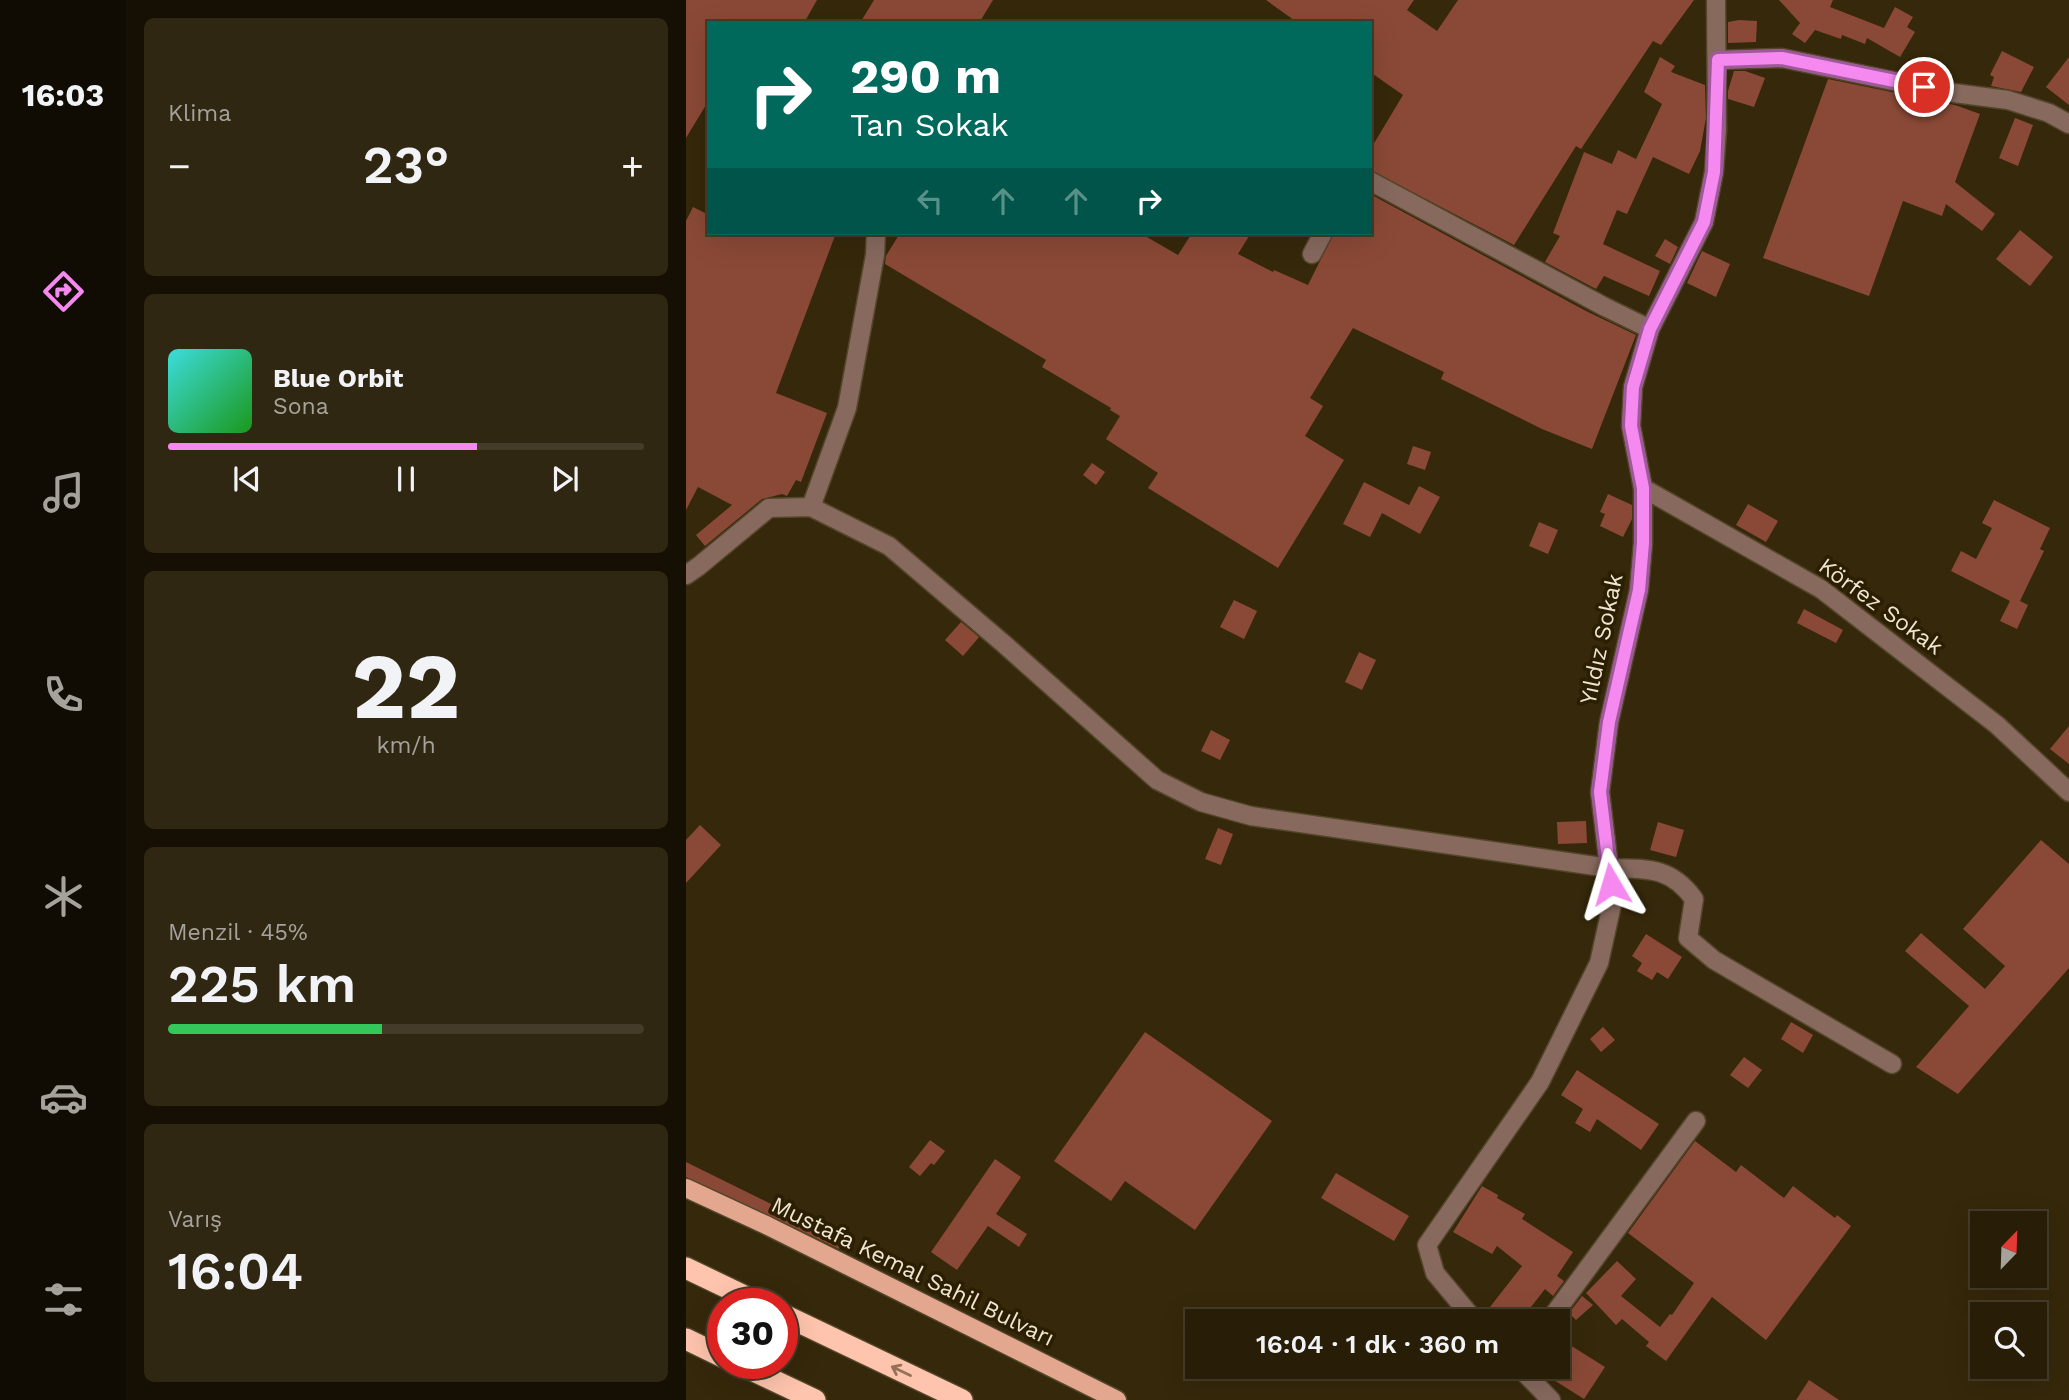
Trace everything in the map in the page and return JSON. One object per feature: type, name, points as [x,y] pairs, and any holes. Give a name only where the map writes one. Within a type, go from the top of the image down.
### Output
[{"type":"highway","points":[[686,1268],[728,1288]]},
{"type":"highway","points":[[798,1322],[962,1400]]},
{"type":"highway","points":[[686,1339],[707,1349]]},
{"type":"highway","points":[[771,1379],[815,1400]]},
{"type":"main road","name":"Mustafa Kemal Sahil Bulvarı","points":[[686,1188],[1117,1400]]},
{"type":"street","name":"Yıldız Sokak","points":[[1465,1309],[1435,1273],[1427,1245],[1540,1082],[1600,963],[1612,900],[1600,792],[1609,722],[1639,590],[1643,543],[1643,488],[1631,426],[1633,387],[1650,329],[1704,222],[1714,172],[1718,60],[1716,0]]},
{"type":"street","points":[[1718,60],[1782,58],[1947,92],[2008,100],[2049,113],[2069,124]]},
{"type":"street","points":[[1372,182],[1650,329]]},
{"type":"street","points":[[811,507],[847,408],[875,255],[876,235]]},
{"type":"street","points":[[1312,254],[1322,235]]},
{"type":"street","name":"Körfez Sokak","points":[[1643,488],[1821,589],[1997,724],[2069,792]]},
{"type":"street","points":[[686,575],[769,508],[811,507],[889,546],[1157,780],[1201,802],[1251,816],[1609,868],[1656,869],[1684,885],[1694,899],[1688,938],[1714,960],[1892,1065]]},
{"type":"street","points":[[1558,1309],[1696,1121]]},
{"type":"street","points":[[1530,1379],[1550,1400]]},
{"type":"building","points":[[686,0],[817,0],[805,21],[707,21],[707,103],[686,138]]},
{"type":"building","points":[[874,0],[993,0],[980,21],[861,21]]},
{"type":"building","points":[[1266,0],[1414,0],[1407,10],[1437,31],[1458,0],[1694,0],[1661,45],[1653,41],[1581,149],[1576,146],[1514,245],[1372,171],[1372,147],[1403,95],[1372,73],[1372,21],[1295,21]]},
{"type":"building","points":[[1779,0],[1833,0],[1830,7],[1884,28],[1895,7],[1913,17],[1907,27],[1915,32],[1900,57],[1867,38],[1865,44],[1842,35],[1841,39],[1815,30],[1805,43],[1792,34],[1800,23]]},
{"type":"building","points":[[1757,21],[1756,42],[1728,43],[1728,22]]},
{"type":"building","points":[[2002,51],[2034,67],[2021,92],[1991,86],[1994,77],[1990,75]]},
{"type":"building","points":[[1660,57],[1675,66],[1671,72],[1705,85],[1706,118],[1700,151],[1689,174],[1653,157],[1627,214],[1617,210],[1603,244],[1660,271],[1649,296],[1604,276],[1596,289],[1545,262],[1560,236],[1553,233],[1584,152],[1612,164],[1618,150],[1636,159],[1662,104],[1644,92]]},
{"type":"building","points":[[2069,57],[2069,105],[2046,87]]},
{"type":"building","points":[[1734,71],[1745,71],[1765,78],[1754,107],[1728,99]]},
{"type":"building","points":[[1828,79],[1955,105],[1980,114],[1955,182],[1995,214],[1982,231],[1946,204],[1942,216],[1903,201],[1869,296],[1763,258]]},
{"type":"building","points":[[2015,118],[2033,125],[2018,166],[1999,158]]},
{"type":"building","points":[[1372,195],[1586,311],[1636,335],[1592,449],[1542,429],[1441,379],[1444,372],[1353,328],[1310,398],[1323,406],[1305,436],[1344,460],[1278,568],[1148,488],[1158,473],[1106,439],[1120,416],[1110,410],[1111,408],[1042,367],[1046,360],[885,264],[886,256],[899,235],[1143,235],[1178,255],[1191,235],[1250,235],[1238,254],[1273,272],[1274,270],[1308,285],[1333,235],[1372,235]]},
{"type":"building","points":[[693,207],[707,214],[707,235],[835,235],[776,393],[827,413],[801,482],[796,480],[787,496],[782,494],[762,499],[705,546],[696,535],[732,505],[698,487],[686,510],[686,221]]},
{"type":"building","points":[[2020,230],[2053,257],[2030,286],[1996,259]]},
{"type":"building","points":[[1665,239],[1678,247],[1670,264],[1655,256]]},
{"type":"building","points":[[1702,251],[1730,264],[1716,297],[1687,283]]},
{"type":"building","points":[[1413,446],[1431,452],[1425,470],[1407,464]]},
{"type":"building","points":[[1092,463],[1105,472],[1096,485],[1083,475]]},
{"type":"building","points":[[1364,482],[1409,505],[1419,486],[1440,497],[1420,534],[1382,513],[1370,537],[1343,524]]},
{"type":"building","points":[[1608,494],[1632,505],[1632,519],[1623,537],[1600,526],[1605,514],[1600,512]]},
{"type":"building","points":[[1994,500],[2050,528],[2040,549],[2044,551],[2020,601],[2028,605],[2017,629],[2000,621],[2010,601],[1951,571],[1961,551],[1976,559],[1992,528],[1982,523]]},
{"type":"building","points":[[1748,504],[1778,521],[1766,542],[1736,525]]},
{"type":"building","points":[[1539,522],[1558,530],[1548,554],[1529,546]]},
{"type":"building","points":[[1234,600],[1257,611],[1244,639],[1220,627]]},
{"type":"building","points":[[1804,609],[1843,630],[1836,643],[1797,623]]},
{"type":"building","points":[[961,622],[979,637],[963,656],[945,640]]},
{"type":"building","points":[[1359,652],[1376,660],[1362,690],[1345,682]]},
{"type":"building","points":[[2069,726],[2069,764],[2050,749]]},
{"type":"building","points":[[1211,730],[1230,740],[1220,760],[1201,751]]},
{"type":"building","points":[[1586,821],[1587,843],[1558,844],[1557,822]]},
{"type":"building","points":[[1658,822],[1684,830],[1676,857],[1650,850]]},
{"type":"building","points":[[700,825],[721,845],[686,883],[686,840]]},
{"type":"building","points":[[1218,828],[1233,834],[1221,865],[1205,859]]},
{"type":"building","points":[[2041,840],[2069,864],[2069,968],[1958,1094],[1916,1067],[1969,1006],[1905,951],[1921,933],[1985,989],[2005,966],[1963,929]]},
{"type":"building","points":[[1646,934],[1682,957],[1668,979],[1657,972],[1652,980],[1637,971],[1642,963],[1632,956]]},
{"type":"building","points":[[1791,1022],[1813,1035],[1803,1053],[1781,1039]]},
{"type":"building","points":[[1603,1027],[1615,1040],[1601,1052],[1590,1039]]},
{"type":"building","points":[[1145,1032],[1272,1121],[1195,1230],[1125,1181],[1111,1201],[1054,1161]]},
{"type":"building","points":[[1744,1057],[1762,1070],[1748,1088],[1730,1075]]},
{"type":"building","points":[[1577,1070],[1659,1124],[1641,1150],[1597,1119],[1590,1132],[1575,1123],[1583,1109],[1561,1095]]},
{"type":"building","points":[[930,1140],[945,1151],[934,1165],[931,1163],[920,1176],[909,1167]]},
{"type":"building","points":[[1695,1141],[1736,1172],[1741,1165],[1784,1198],[1793,1186],[1835,1218],[1837,1215],[1851,1226],[1766,1340],[1712,1297],[1666,1361],[1646,1346],[1649,1342],[1622,1319],[1616,1325],[1586,1293],[1617,1261],[1636,1279],[1621,1296],[1660,1327],[1670,1314],[1672,1315],[1694,1283],[1628,1233]]},
{"type":"building","points":[[995,1159],[1021,1177],[996,1214],[1027,1234],[1019,1247],[988,1226],[957,1270],[931,1252]]},
{"type":"building","points":[[686,1162],[844,1240],[839,1249],[686,1177]]},
{"type":"building","points":[[1336,1173],[1409,1216],[1394,1241],[1321,1198]]},
{"type":"building","points":[[1482,1186],[1525,1214],[1522,1219],[1573,1252],[1557,1276],[1564,1281],[1553,1296],[1545,1289],[1529,1309],[1493,1309],[1490,1307],[1522,1266],[1497,1246],[1492,1254],[1453,1232]]},
{"type":"building","points":[[1582,1296],[1593,1305],[1576,1320],[1570,1312]]},
{"type":"building","points":[[1570,1345],[1605,1367],[1584,1399],[1552,1379],[1570,1379]]},
{"type":"building","points":[[1809,1380],[1839,1400],[1796,1400]]},
{"type":"route","points":[[1611,884],[1600,792],[1609,722],[1639,590],[1643,543],[1643,488],[1631,426],[1633,387],[1650,329],[1704,222],[1714,172],[1718,60],[1782,58],[1924,87]]}]
